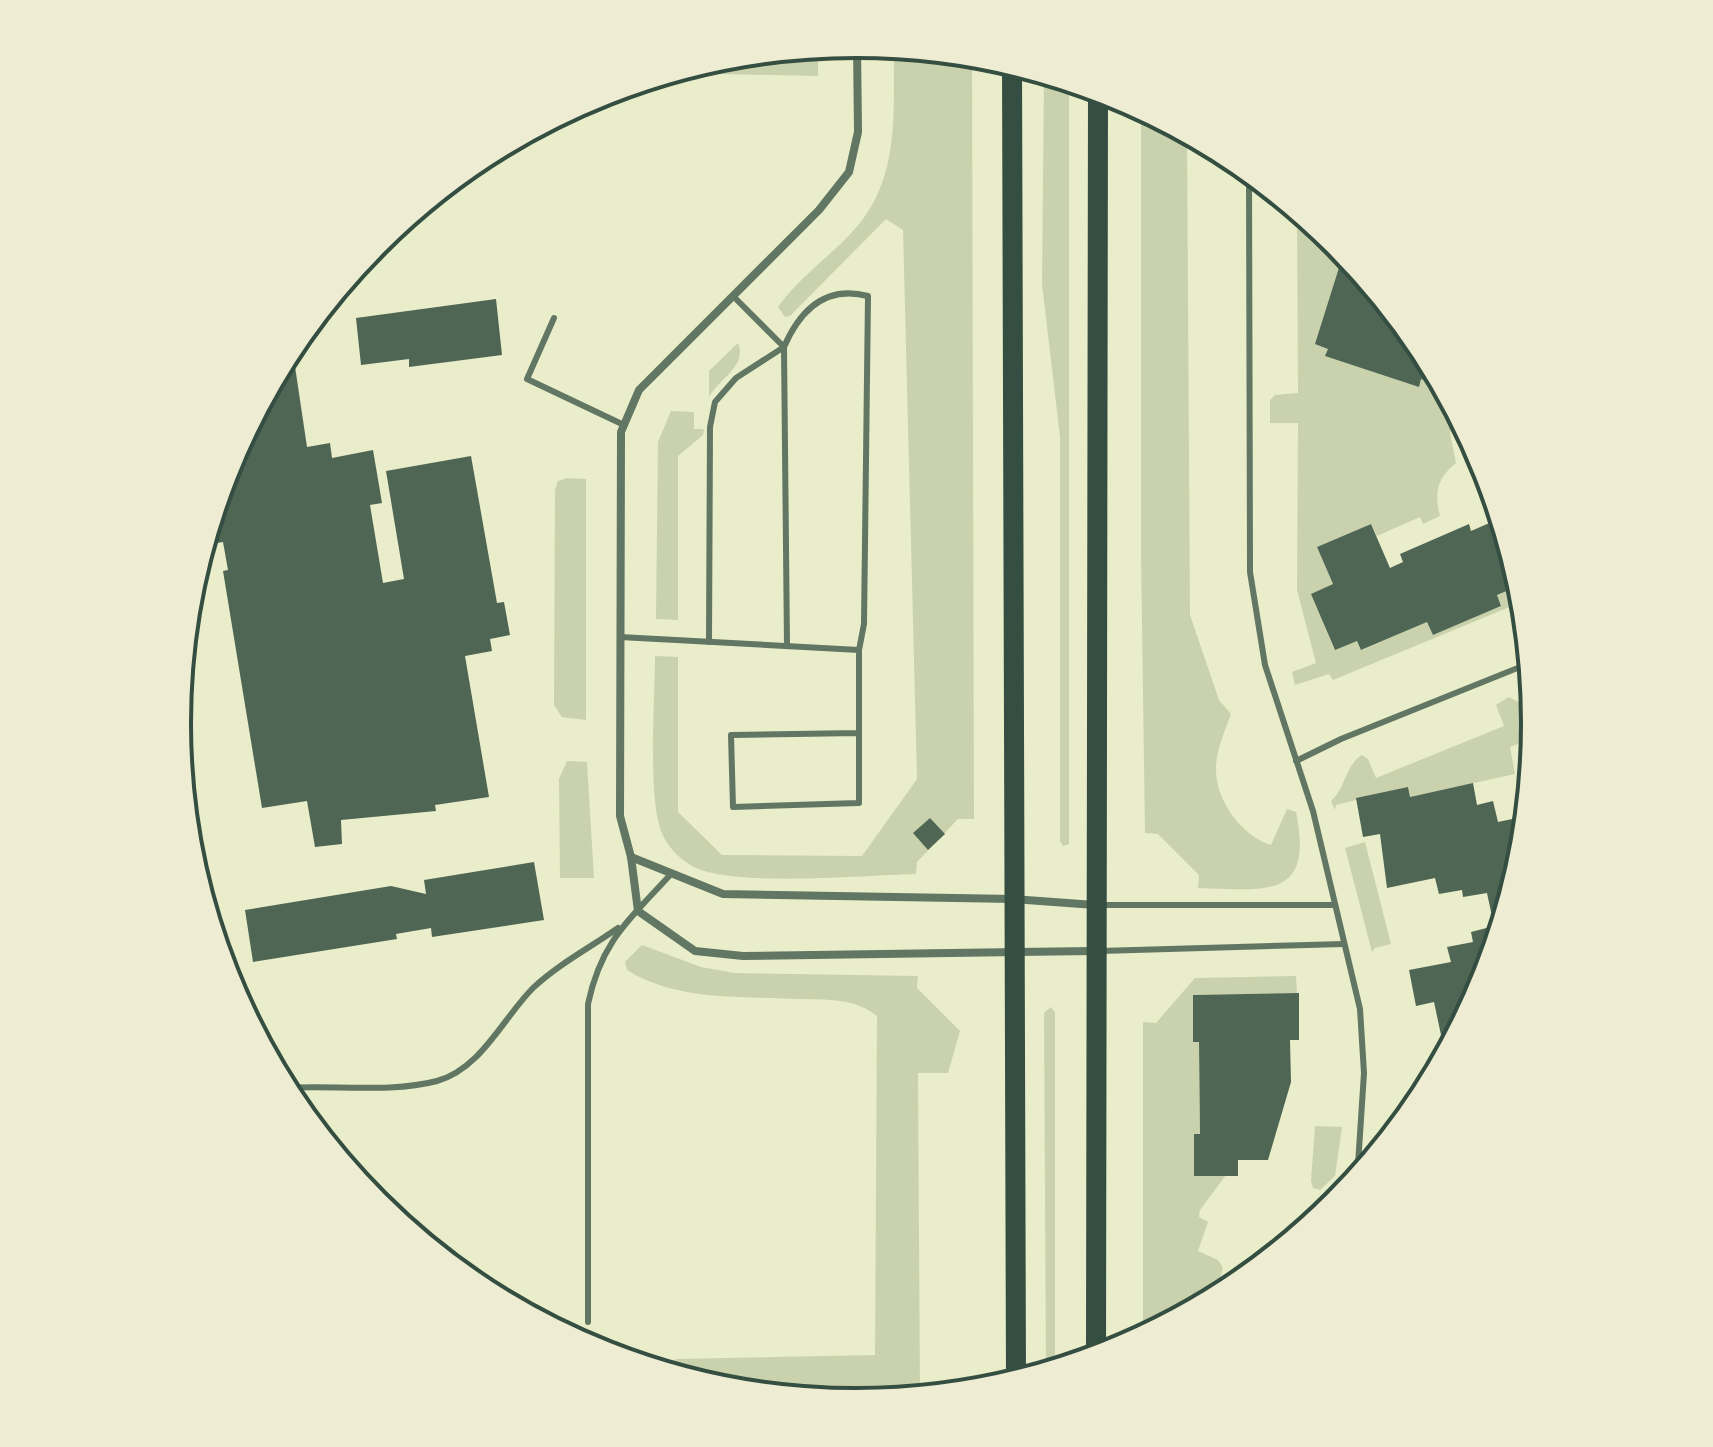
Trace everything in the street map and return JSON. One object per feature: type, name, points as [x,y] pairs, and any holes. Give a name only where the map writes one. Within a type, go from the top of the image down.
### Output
[{"type":"main road","points":[[1012,77],[1016,1369]]},
{"type":"main road","points":[[1096,1344],[1098,104]]},
{"type":"street","points":[[857,58],[858,132],[849,172],[819,210],[639,390],[624,425],[620,816],[631,857],[638,911],[695,951],[755,956],[1097,951]]},
{"type":"street","points":[[631,857],[723,894],[1014,899],[1097,905]]},
{"type":"lane","points":[[1249,187],[1250,572],[1265,665],[1313,811],[1360,1009],[1364,1073],[1358,1160]]},
{"type":"lane","points":[[787,646],[784,347],[795,322],[827,297],[847,290],[868,296],[864,624],[859,650],[859,733],[859,803],[733,807],[731,735],[859,733]]},
{"type":"lane","points":[[733,296],[784,347]]},
{"type":"lane","points":[[554,318],[527,379],[624,425]]},
{"type":"lane","points":[[709,642],[710,427],[715,402],[736,378],[784,347]]},
{"type":"lane","points":[[620,637],[859,650]]},
{"type":"lane","points":[[1296,761],[1341,739],[1519,665]]},
{"type":"lane","points":[[300,1088],[412,1084],[453,1074],[484,1047],[534,987],[638,911],[671,874]]},
{"type":"lane","points":[[1097,905],[1335,905]]},
{"type":"lane","points":[[588,1322],[588,1004],[595,969],[621,925]]},
{"type":"lane","points":[[1097,951],[1344,944]]},
{"type":"green space","points":[[818,59],[818,76],[715,74]]},
{"type":"green space","points":[[894,59],[972,69],[974,819],[958,819],[917,862],[916,874],[771,879],[716,874],[684,861],[669,846],[660,828],[653,768],[655,656],[678,657],[678,812],[722,855],[862,856],[917,779],[903,230],[886,219],[790,316],[785,317],[778,307],[853,231],[875,200],[889,158],[894,114]]},
{"type":"green space","points":[[1044,85],[1069,93],[1069,844],[1063,846],[1060,841],[1060,437],[1042,284]]},
{"type":"green space","points":[[1141,122],[1187,146],[1190,615],[1219,700],[1231,714],[1218,754],[1217,780],[1232,815],[1250,834],[1271,845],[1287,809],[1296,812],[1300,841],[1298,861],[1291,875],[1279,884],[1245,889],[1198,888],[1199,875],[1158,834],[1145,833],[1141,554]]},
{"type":"green space","points":[[1297,225],[1357,285],[1410,354],[1452,427],[1450,433],[1456,463],[1439,486],[1437,500],[1440,516],[1423,524],[1420,517],[1377,536],[1371,524],[1317,547],[1333,584],[1312,594],[1334,649],[1357,641],[1362,650],[1427,622],[1433,635],[1501,606],[1497,595],[1508,590],[1511,606],[1333,680],[1329,674],[1295,685],[1292,672],[1316,663],[1297,590],[1298,423],[1270,423],[1270,400],[1275,395],[1298,393]]},
{"type":"green space","points":[[738,343],[740,351],[736,365],[709,397],[709,371]]},
{"type":"green space","points":[[671,411],[694,412],[694,429],[704,429],[703,435],[678,456],[678,620],[656,619],[658,442]]},
{"type":"green space","points":[[586,479],[586,720],[562,717],[554,705],[555,490],[558,481]]},
{"type":"green space","points":[[1509,697],[1522,704],[1522,743],[1510,747],[1515,774],[1410,797],[1408,787],[1336,805],[1335,810],[1331,801],[1356,759],[1362,755],[1368,759],[1376,778],[1504,726],[1496,705]]},
{"type":"green space","points":[[567,761],[587,762],[594,878],[560,878],[559,779]]},
{"type":"green space","points":[[1365,842],[1391,944],[1375,948],[1372,952],[1345,848]]},
{"type":"green space","points":[[642,945],[701,967],[735,973],[918,976],[917,988],[960,1031],[948,1073],[918,1073],[920,1386],[813,1388],[727,1376],[671,1362],[676,1359],[875,1355],[877,1016],[858,1005],[838,1001],[687,992],[646,980],[627,970],[625,962]]},
{"type":"green space","points":[[1296,976],[1297,993],[1193,995],[1193,1041],[1199,1042],[1200,1134],[1194,1134],[1194,1175],[1226,1175],[1200,1210],[1199,1217],[1208,1222],[1198,1251],[1218,1260],[1223,1268],[1219,1281],[1143,1324],[1143,1022],[1156,1023],[1195,978]]},
{"type":"green space","points":[[1051,1007],[1055,1012],[1055,1358],[1046,1361],[1044,1013]]},
{"type":"green space","points":[[1315,1126],[1342,1127],[1335,1176],[1320,1190],[1313,1188],[1311,1181]]},
{"type":"building","points":[[1339,266],[1384,318],[1427,381],[1421,379],[1419,387],[1325,356],[1328,349],[1315,344]]},
{"type":"building","points":[[496,299],[502,355],[409,367],[409,359],[361,365],[356,318]]},
{"type":"building","points":[[295,367],[307,447],[330,443],[332,458],[373,450],[382,503],[370,505],[383,583],[404,579],[386,471],[471,456],[497,603],[504,602],[510,635],[490,639],[492,651],[465,656],[489,797],[435,805],[436,811],[341,820],[342,844],[315,847],[307,801],[262,808],[223,571],[228,570],[223,542],[217,543],[242,469],[260,429]]},
{"type":"building","points":[[1491,522],[1508,590],[1497,595],[1501,606],[1433,635],[1427,622],[1361,650],[1357,641],[1335,650],[1311,594],[1333,584],[1317,547],[1371,524],[1390,568],[1403,562],[1400,554],[1469,524],[1471,531]]},
{"type":"building","points":[[1473,783],[1477,805],[1493,801],[1498,822],[1515,819],[1492,919],[1487,893],[1463,897],[1462,890],[1439,894],[1435,878],[1387,888],[1380,834],[1363,837],[1356,798],[1408,787],[1410,797]]},
{"type":"building","points":[[930,818],[945,834],[928,850],[913,833]]},
{"type":"building","points":[[534,862],[544,920],[432,937],[431,928],[396,934],[397,939],[253,962],[245,910],[391,886],[426,894],[424,880]]},
{"type":"building","points":[[1490,927],[1471,978],[1442,1039],[1434,1002],[1416,1006],[1409,970],[1451,962],[1447,947],[1473,942],[1471,932]]},
{"type":"building","points":[[1299,993],[1299,1040],[1290,1040],[1291,1082],[1268,1160],[1238,1160],[1238,1176],[1194,1176],[1194,1134],[1200,1134],[1199,1042],[1193,1042],[1193,995]]}]
